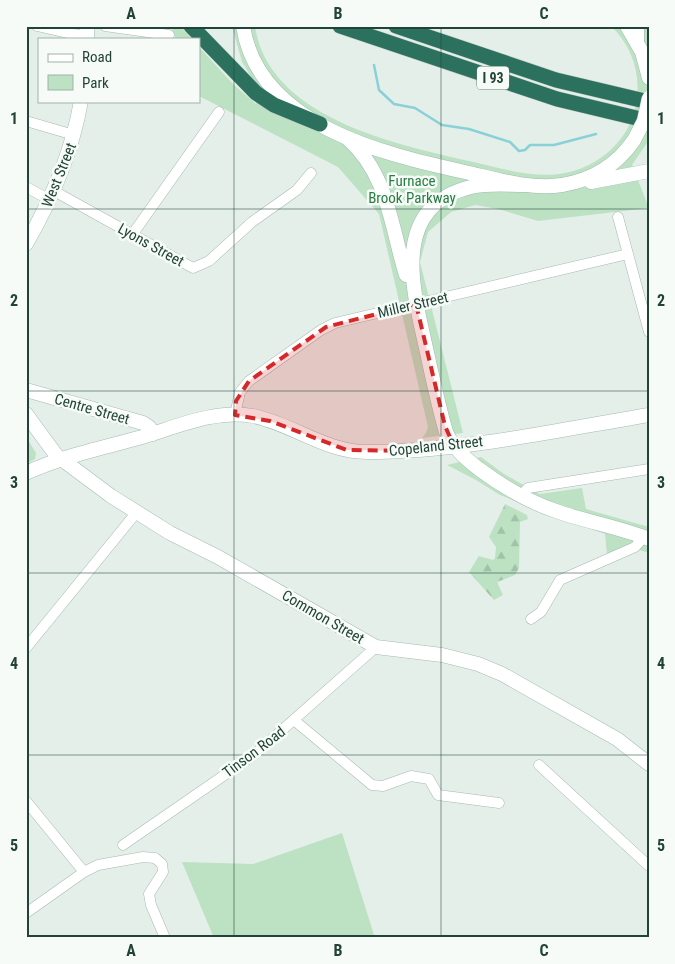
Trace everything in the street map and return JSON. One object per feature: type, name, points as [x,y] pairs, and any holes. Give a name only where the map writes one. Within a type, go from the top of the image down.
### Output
[{"type":"highway","points":[[192,26],[256,93],[274,105],[320,124]]},
{"type":"highway","name":"I 93","points":[[340,26],[557,99],[649,121]]},
{"type":"highway","name":"I 93","points":[[363,26],[559,92],[649,113]]},
{"type":"highway","name":"I 93","points":[[396,26],[572,84],[649,98]]},
{"type":"highway","name":"I 93","points":[[419,26],[574,77],[649,98]]},
{"type":"main road","points":[[243,26],[249,50],[264,79],[287,103],[320,124],[403,157],[524,185]]},
{"type":"main road","points":[[627,26],[639,44],[649,78]]},
{"type":"main road","points":[[561,185],[582,180],[603,171],[620,158],[634,140],[644,121],[649,98]]},
{"type":"main road","name":"West Street","points":[[26,244],[52,195],[74,135],[81,102]]},
{"type":"main road","points":[[341,133],[364,156],[383,189],[416,304],[445,426],[454,446],[484,473],[521,495],[555,511],[646,538]]},
{"type":"main road","points":[[416,304],[412,282],[411,257],[418,229],[430,212],[447,198],[473,187],[561,185],[649,171]]},
{"type":"main road","name":"Centre Street","points":[[26,390],[143,423],[149,426],[153,434]]},
{"type":"main road","name":"Common Street","points":[[26,414],[49,448],[61,459],[136,513],[376,647],[442,654],[478,664],[502,674],[617,740],[649,764]]},
{"type":"main road","name":"Copeland Street","points":[[26,473],[61,459],[204,419],[235,415],[270,421],[321,443],[347,450],[418,451],[649,416]]},
{"type":"street","points":[[37,26],[72,34],[87,33]]},
{"type":"street","points":[[104,26],[169,35]]},
{"type":"street","points":[[639,26],[639,44]]},
{"type":"street","points":[[132,235],[219,112]]},
{"type":"street","points":[[26,121],[74,135]]},
{"type":"street","name":"Lyons Street","points":[[26,187],[52,195],[132,235],[190,267],[198,268],[209,261],[260,216],[293,193],[311,174]]},
{"type":"street","points":[[618,217],[649,332]]},
{"type":"street","name":"Miller Street","points":[[235,415],[240,392],[249,381],[326,327],[628,254]]},
{"type":"street","points":[[521,495],[528,488],[649,468]]},
{"type":"street","points":[[26,648],[136,513]]},
{"type":"street","points":[[531,619],[541,612],[560,580],[635,547],[646,538]]},
{"type":"street","name":"Tinson Road","points":[[123,845],[256,754],[376,647]]},
{"type":"street","points":[[295,721],[372,785],[382,786],[411,776],[429,778],[438,795],[499,803]]},
{"type":"street","points":[[539,765],[649,866]]},
{"type":"street","points":[[26,801],[84,872]]},
{"type":"street","points":[[26,913],[84,872],[98,865],[143,857],[155,858],[162,864],[163,872],[151,888],[149,894],[151,905],[165,938]]},
{"type":"highlighted area","points":[[416,304],[445,426],[454,446],[418,451],[347,450],[270,421],[235,415],[236,401],[249,381],[326,327]]},
{"type":"green space","points":[[171,26],[180,26],[191,38],[176,38]]},
{"type":"green space","name":"Furnace Brook Parkway","points":[[232,26],[255,26],[265,57],[283,83],[309,104],[339,121],[372,135],[406,146],[513,171],[548,175],[573,171],[587,166],[600,159],[621,139],[634,113],[638,88],[633,59],[624,41],[611,26],[649,26],[649,140],[632,165],[649,208],[538,221],[498,209],[475,205],[451,212],[428,232],[420,262],[463,433],[422,438],[428,427],[379,214],[338,167],[200,97],[200,48],[234,85],[256,104],[260,92],[242,62]]},
{"type":"green space","points":[[26,437],[36,453],[35,459],[26,464]]},
{"type":"green space","points":[[481,457],[504,474],[540,494],[582,488],[586,509],[649,527],[649,553],[633,548],[607,554],[605,534],[500,495],[447,465]]},
{"type":"green space","points":[[505,504],[527,515],[528,519],[520,522],[519,568],[515,575],[497,582],[503,595],[494,600],[469,572],[479,556],[493,560],[495,558],[496,547],[489,537]]},
{"type":"green space","points":[[342,833],[375,938],[214,938],[182,862],[253,864]]},
{"type":"waterway","points":[[374,65],[379,90],[394,104],[415,108],[442,125],[469,129],[510,142],[519,151],[525,150],[530,145],[554,145],[596,134]]}]
